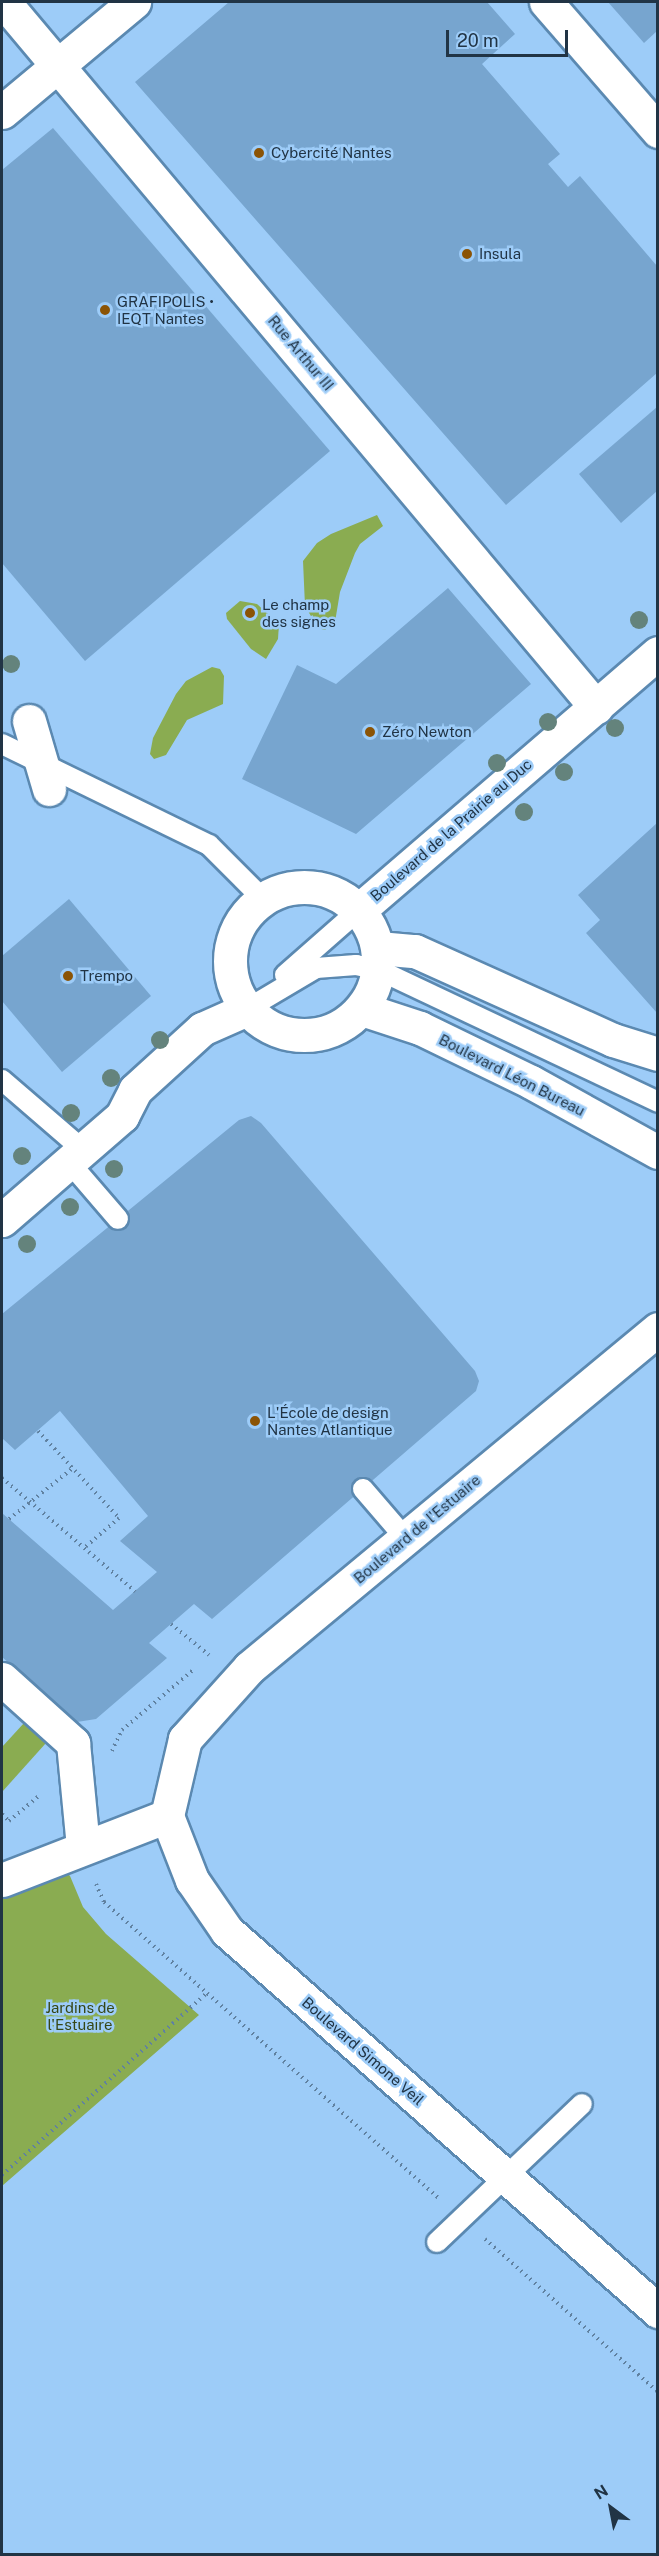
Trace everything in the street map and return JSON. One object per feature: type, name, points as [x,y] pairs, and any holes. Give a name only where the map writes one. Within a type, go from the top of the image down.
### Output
[{"type":"main road","name":"Rue Arthur III","points":[[4,2],[596,707]]},
{"type":"main road","points":[[2,112],[134,2]]},
{"type":"main road","points":[[546,2],[651,110]]},
{"type":"main road","name":"Boulevard de la Prairie au Duc","points":[[359,910],[657,653]]},
{"type":"main road","points":[[29,720],[45,776]]},
{"type":"main road","points":[[301,886],[321,888],[341,896],[359,910],[371,927],[378,959],[373,991],[362,1009],[326,1033],[304,1036],[283,1032],[263,1023],[247,1009],[236,991],[231,949],[236,930],[263,899],[301,886]]},
{"type":"main road","points":[[378,959],[415,951],[613,1040],[657,1054]]},
{"type":"main road","name":"Boulevard de la Prairie au Duc","points":[[2,1220],[122,1116],[135,1090],[202,1029],[247,1009]]},
{"type":"main road","name":"Boulevard Léon Bureau","points":[[362,1009],[420,1028],[521,1077],[657,1152]]},
{"type":"main road","name":"Boulevard de l'Estuaire","points":[[167,1816],[185,1739],[249,1668],[657,1329]]},
{"type":"main road","points":[[2,1678],[73,1743],[83,1846]]},
{"type":"main road","points":[[2,1880],[83,1846],[167,1816]]},
{"type":"main road","name":"Boulevard Simone Veil","points":[[167,1816],[192,1880],[227,1931],[657,2311]]},
{"type":"lane","points":[[2,744],[45,776],[209,845],[263,899]]},
{"type":"lane","name":"Boulevard de la Prairie au Duc","points":[[247,1009],[359,910]]},
{"type":"lane","name":"Boulevard de la Prairie au Duc","points":[[247,1009],[316,968],[378,959]]},
{"type":"lane","points":[[378,959],[657,1102]]},
{"type":"lane","points":[[2,1080],[76,1156],[118,1219]]},
{"type":"lane","points":[[363,1489],[406,1539]]},
{"type":"lane","points":[[437,2242],[504,2175],[582,2104]]},
{"type":"path","points":[[38,1431],[119,1518],[84,1548]]},
{"type":"path","points":[[9,1519],[72,1468]]},
{"type":"path","points":[[2,1478],[135,1591]]},
{"type":"path","points":[[171,1624],[209,1656]]},
{"type":"path","points":[[83,1846],[104,1902],[657,2392]]},
{"type":"path","points":[[2,2175],[207,1994]]},
{"type":"green space","points":[[377,515],[383,526],[360,544],[355,553],[340,592],[335,622],[325,630],[318,628],[305,606],[303,561],[317,543],[331,534]]},
{"type":"green space","points":[[240,601],[257,604],[279,624],[278,639],[266,659],[251,649],[227,619],[226,613]]},
{"type":"green space","points":[[212,667],[220,669],[224,676],[223,704],[187,720],[166,755],[154,759],[150,754],[153,738],[176,694],[186,681]]},
{"type":"green space","points":[[24,1723],[46,1743],[2,1792],[2,1747]]},
{"type":"green space","name":"Jardins de l'Estuaire","points":[[62,1868],[70,1876],[83,1907],[106,1934],[199,2015],[2,2186],[2,1897]]},
{"type":"building","name":"Insula","points":[[229,2],[487,2],[515,34],[482,64],[560,154],[548,164],[568,187],[580,176],[657,266],[657,373],[506,505],[135,82]]},
{"type":"building","points":[[608,2],[657,2],[657,31],[644,43]]},
{"type":"building","name":"GRAFIPOLIS • IEQT Nantes","points":[[53,128],[330,451],[85,661],[2,563],[2,170]]},
{"type":"building","points":[[657,407],[657,491],[621,523],[579,474]]},
{"type":"building","name":"Zéro Newton","points":[[448,588],[531,684],[356,834],[242,779],[297,665],[336,684]]},
{"type":"building","points":[[657,823],[657,1013],[586,933],[600,920],[578,895]]},
{"type":"building","name":"Trempo","points":[[69,899],[151,996],[62,1072],[2,1001],[2,956]]},
{"type":"building","name":"L'École de design Nantes Atlantique","points":[[251,1116],[261,1123],[475,1371],[479,1381],[476,1391],[212,1619],[194,1604],[149,1643],[167,1658],[96,1719],[77,1722],[2,1657],[2,1513],[113,1610],[157,1572],[120,1541],[148,1516],[60,1411],[15,1450],[2,1438],[2,1314],[239,1120]]},
{"type":"place","name":"Cybercité Nantes","points":[[259,153]]},
{"type":"place","name":"Insula","points":[[467,254]]},
{"type":"place","name":"GRAFIPOLIS • IEQT Nantes","points":[[105,310]]},
{"type":"place","name":"Le champ des signes","points":[[250,613]]},
{"type":"place","name":"Zéro Newton","points":[[370,732]]},
{"type":"place","name":"Trempo","points":[[68,976]]},
{"type":"place","name":"L'École de design Nantes Atlantique","points":[[255,1421]]}]
